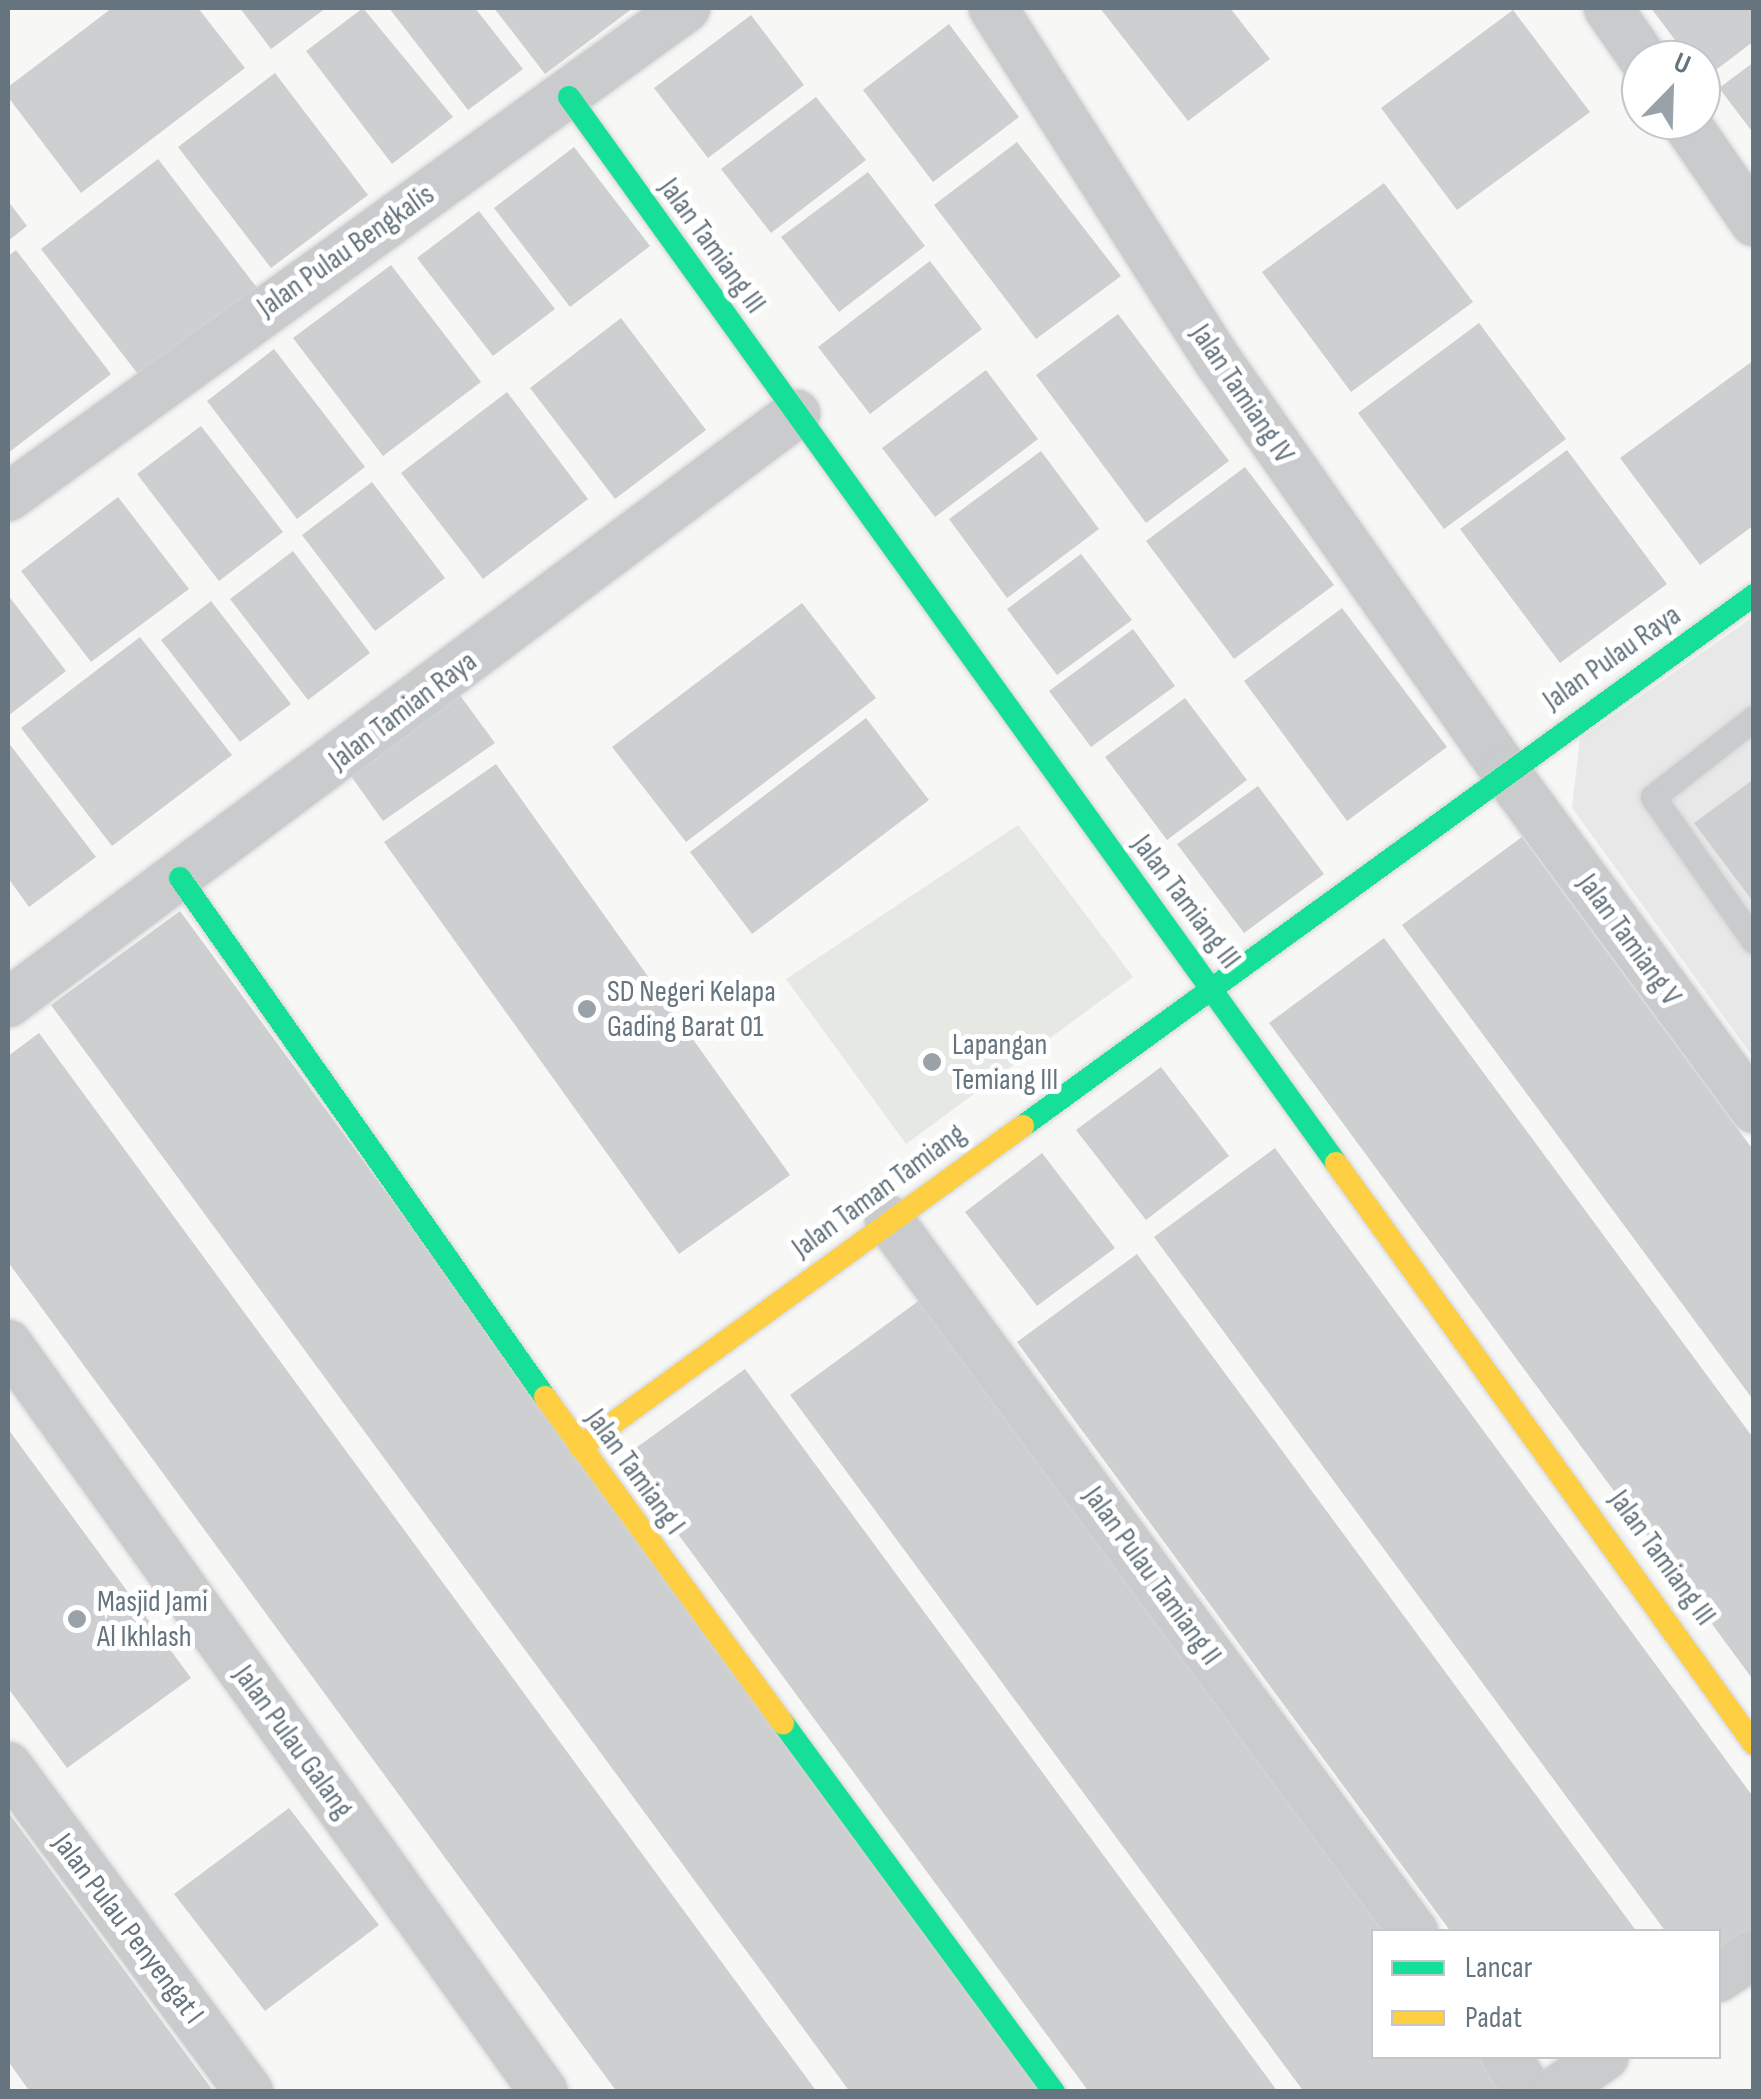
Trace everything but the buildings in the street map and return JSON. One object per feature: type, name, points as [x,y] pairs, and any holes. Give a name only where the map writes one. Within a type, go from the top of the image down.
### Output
[{"type":"street","name":"Jalan Pulau Bengkalis","points":[[8,497],[346,248],[569,97],[686,8]]},
{"type":"street","name":"Jalan Tamiang IV","points":[[992,8],[1218,361],[1505,771]]},
{"type":"street","points":[[1608,8],[1630,40]]},
{"type":"street","name":"Jalan Tamiang III","points":[[569,97],[1754,1744]]},
{"type":"street","points":[[1698,140],[1754,222]]},
{"type":"street","name":"Jalan Tamian Raya","points":[[8,1003],[796,414]]},
{"type":"street","name":"Jalan Pulau Raya","points":[[1505,771],[1754,595]]},
{"type":"street","name":"Jalan Taman Tamiang","points":[[580,1448],[1505,771]]},
{"type":"street","name":"Jalan Tamiang V","points":[[1505,771],[1754,1109]]},
{"type":"street","name":"Jalan Tamiang I","points":[[180,878],[580,1448],[1054,2092]]},
{"type":"street","name":"Jalan Pulau Tamiang II","points":[[889,1220],[1412,1929]]},
{"type":"street","name":"Jalan Pulau Galang","points":[[8,1344],[544,2092]]},
{"type":"street","name":"Jalan Pulau Penyengat I","points":[[8,1766],[249,2092]]},
{"type":"street","points":[[1721,1976],[1754,1954]]},
{"type":"street","points":[[1508,2059],[1529,2092]]},
{"type":"street","points":[[1554,2092],[1601,2059]]},
{"type":"lane","points":[[1754,718],[1653,796],[1754,941]]},
{"type":"shaded area","points":[[1753,617],[1753,1057],[1572,808],[1580,739]]},
{"type":"shaded area","name":"Lapangan Temiang III","points":[[1018,825],[1133,977],[906,1144],[786,979]]},
{"type":"traffic: fast","points":[[569,97],[1336,1163]]},
{"type":"traffic: fast","points":[[1023,1126],[1754,595]]},
{"type":"traffic: fast","points":[[180,878],[545,1397]]},
{"type":"traffic: fast","points":[[783,1723],[1054,2092]]},
{"type":"traffic: slow","points":[[580,1447],[1023,1126]]},
{"type":"traffic: slow","points":[[1336,1163],[1754,1744]]},
{"type":"traffic: slow","points":[[545,1397],[783,1723]]},
{"type":"place","name":"SD Negeri Kelapa Gading Barat 01","points":[[587,1009]]},
{"type":"place","name":"Lapangan Temiang III","points":[[932,1062]]},
{"type":"place","name":"Masjid Jami Al Ikhlash","points":[[77,1619]]}]
